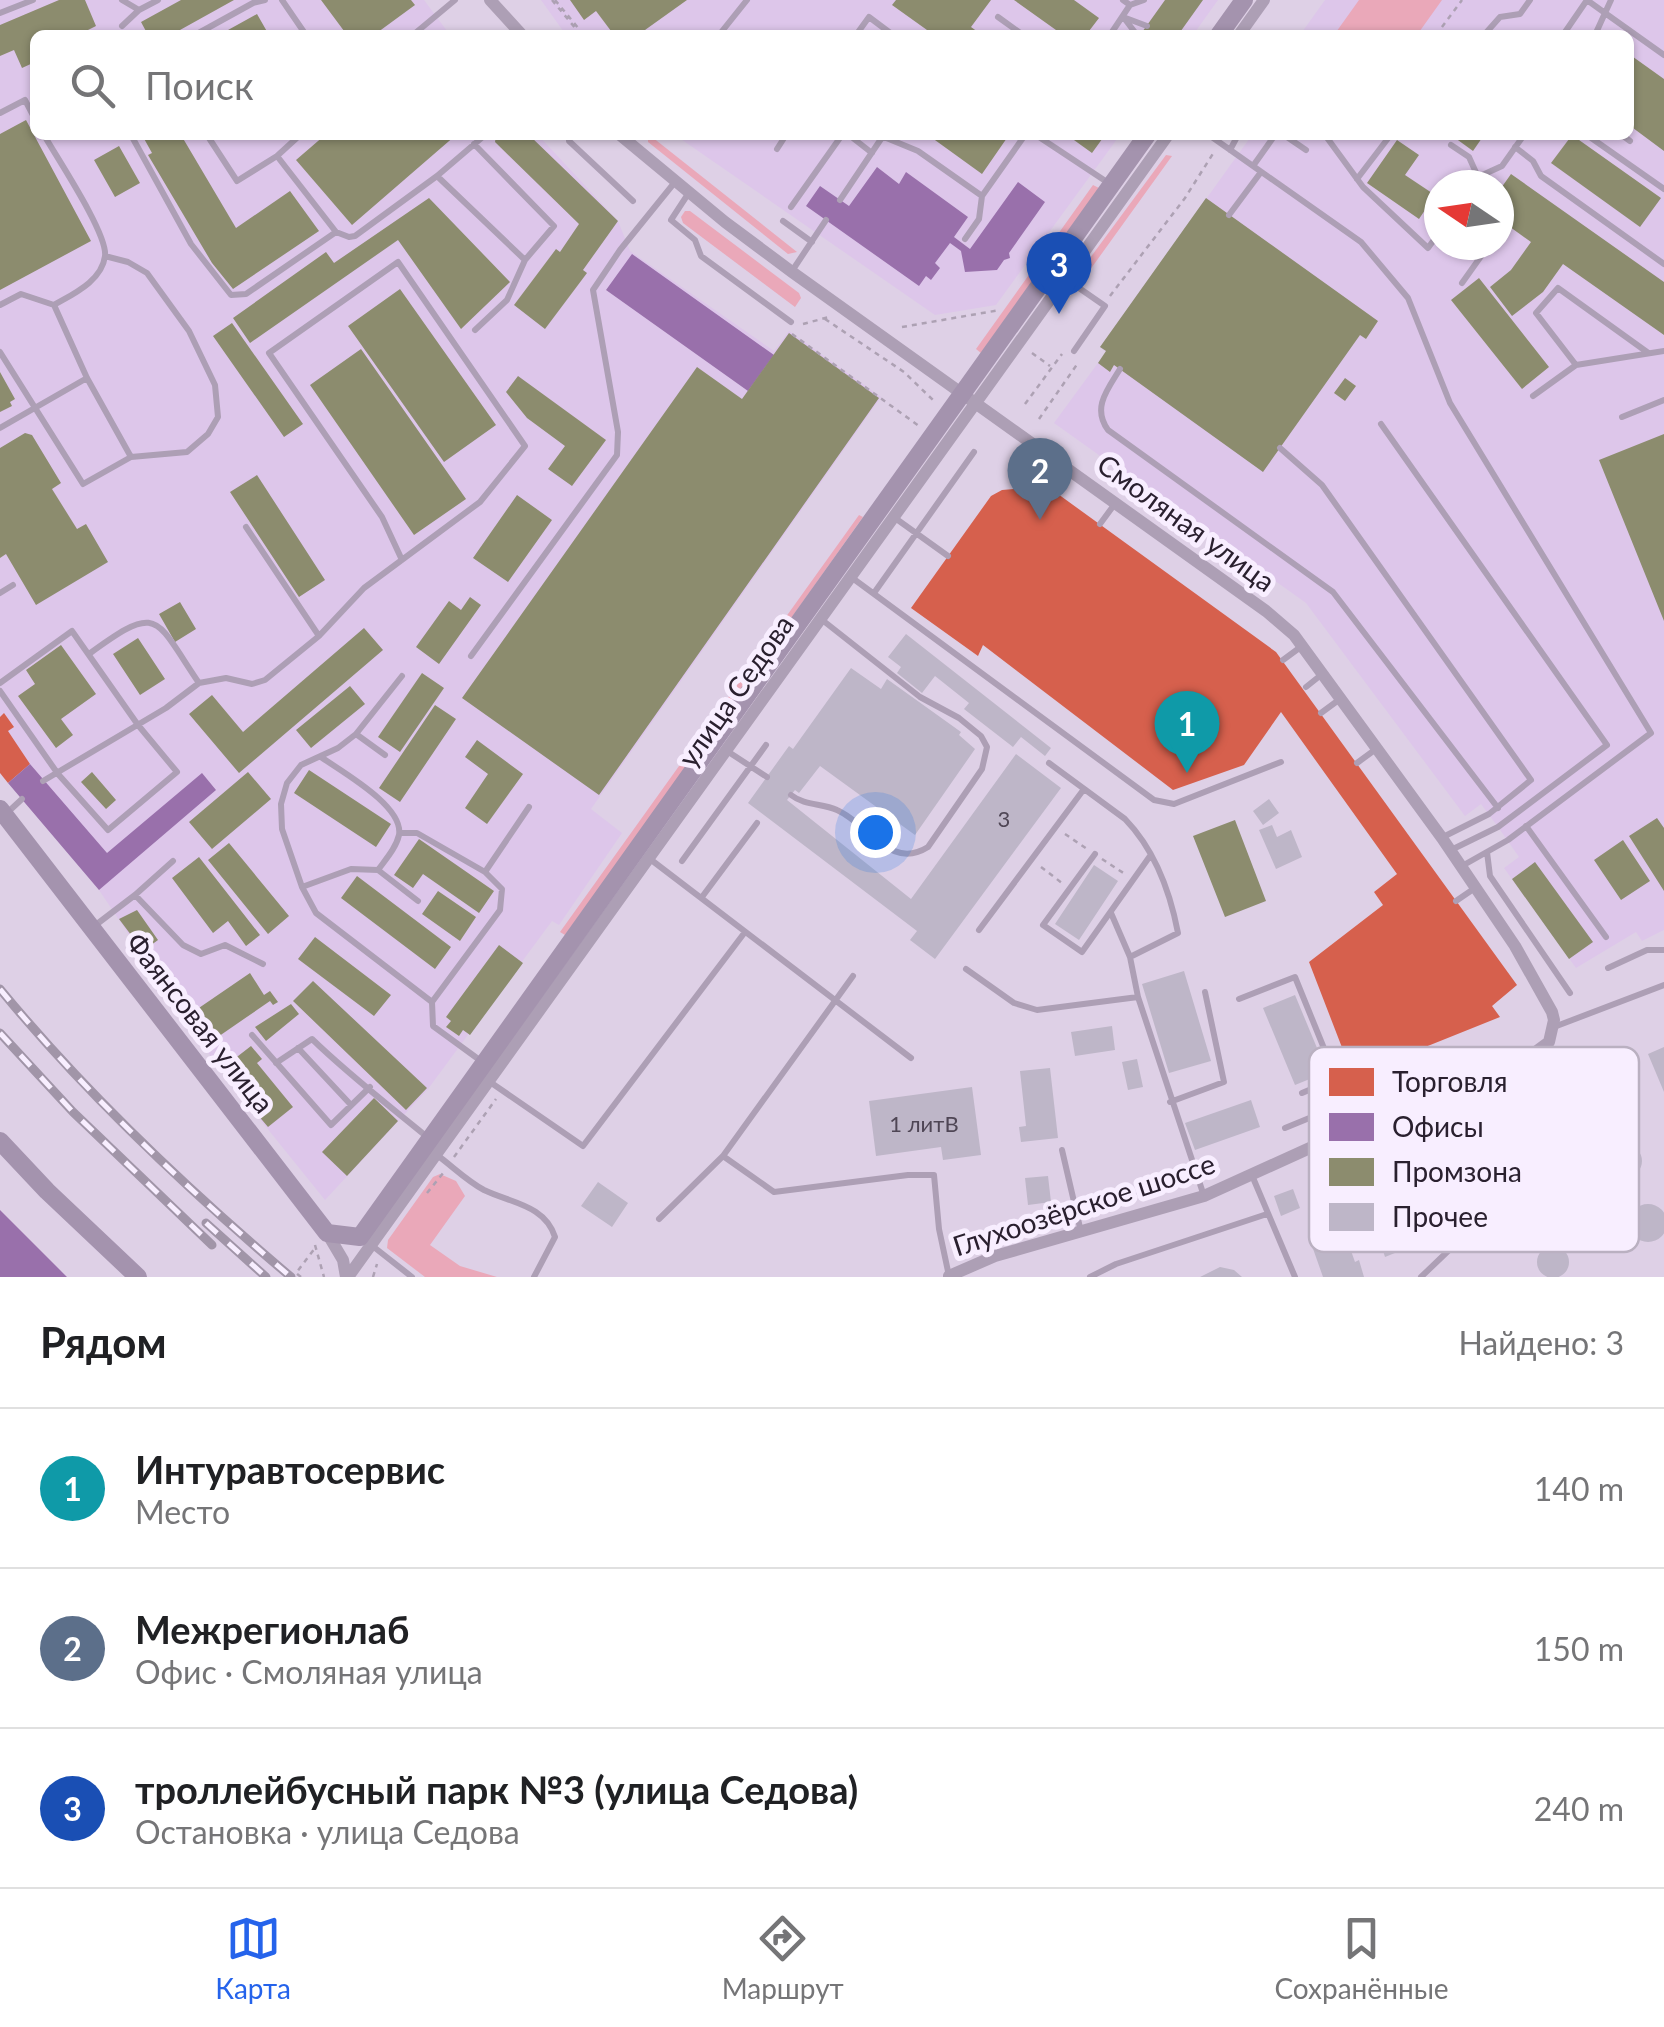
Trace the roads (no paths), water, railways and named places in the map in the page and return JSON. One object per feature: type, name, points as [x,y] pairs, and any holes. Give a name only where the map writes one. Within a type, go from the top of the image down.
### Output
[{"type":"street","points":[[490,0],[517,30]]},
{"type":"street","points":[[1223,30],[1244,0]]},
{"type":"street","points":[[1243,30],[1264,0]]},
{"type":"street","name":"Смоляная улица","points":[[630,140],[675,182],[792,272],[1266,611],[1302,645],[1475,888],[1538,986],[1552,1012],[1553,1027]]},
{"type":"street","name":"улица Седова","points":[[720,746],[820,619],[844,572],[894,517],[1144,140]]},
{"type":"street","name":"улица Седова","points":[[347,1277],[490,1076],[565,949],[644,854],[969,399],[1066,278],[1164,140]]},
{"type":"street","name":"Фаянсовая улица","points":[[2,812],[92,928],[320,1242],[343,1260],[347,1277]]},
{"type":"street","name":"Глухоозёрское шоссе","points":[[1544,1047],[1553,1027]]},
{"type":"street","points":[[0,1141],[138,1277]]},
{"type":"street","name":"Глухоозёрское шоссе","points":[[948,1277],[996,1256],[1204,1196],[1309,1147]]},
{"type":"street","points":[[320,1242],[371,1245]]},
{"type":"lane","points":[[0,13],[33,0]]},
{"type":"lane","points":[[122,0],[139,10]]},
{"type":"lane","points":[[122,26],[139,10],[158,0]]},
{"type":"lane","points":[[204,30],[252,3],[265,0]]},
{"type":"lane","points":[[282,0],[303,30]]},
{"type":"lane","points":[[419,30],[456,0]]},
{"type":"lane","points":[[723,30],[747,0]]},
{"type":"lane","points":[[1122,0],[1130,6]]},
{"type":"lane","points":[[1114,30],[1130,6],[1144,0]]},
{"type":"lane","points":[[1489,30],[1500,18],[1520,14],[1530,0]]},
{"type":"lane","points":[[1566,30],[1587,0],[1629,30]]},
{"type":"lane","points":[[1598,30],[1611,0]]},
{"type":"lane","points":[[860,30],[869,17],[887,30]]},
{"type":"lane","points":[[998,17],[1016,30]]},
{"type":"lane","points":[[1123,17],[1146,26]]},
{"type":"lane","points":[[1123,17],[1132,30]]},
{"type":"lane","points":[[1634,33],[1664,55]]},
{"type":"lane","points":[[0,113],[24,100],[30,110]]},
{"type":"lane","points":[[47,140],[102,236],[105,256],[98,274],[82,289],[54,305]]},
{"type":"lane","points":[[134,140],[191,244],[231,295],[246,294],[336,232]]},
{"type":"lane","points":[[210,140],[237,181],[295,140]]},
{"type":"lane","points":[[277,156],[336,232],[348,237],[356,236],[437,176],[479,140]]},
{"type":"lane","points":[[569,140],[634,200]]},
{"type":"lane","points":[[777,149],[783,140]]},
{"type":"lane","points":[[791,207],[842,140]]},
{"type":"lane","points":[[853,140],[872,153]]},
{"type":"lane","points":[[840,200],[880,140]]},
{"type":"lane","points":[[892,140],[918,151],[982,196]]},
{"type":"lane","points":[[965,239],[979,220],[982,196],[1021,140]]},
{"type":"lane","points":[[1044,140],[1112,185]]},
{"type":"lane","points":[[1216,140],[1361,242],[1408,298],[1450,403],[1651,733],[1526,826],[1460,866]]},
{"type":"lane","points":[[1230,150],[1235,140]]},
{"type":"lane","points":[[1230,215],[1272,140]]},
{"type":"lane","points":[[1291,140],[1306,150]]},
{"type":"lane","points":[[1329,140],[1357,179],[1424,244]]},
{"type":"lane","points":[[1357,179],[1387,140]]},
{"type":"lane","points":[[1493,170],[1502,166],[1521,140]]},
{"type":"lane","points":[[1594,140],[1664,189]]},
{"type":"lane","points":[[474,144],[554,226],[525,260],[507,300],[474,330]]},
{"type":"lane","points":[[1451,145],[1469,157],[1475,170]]},
{"type":"lane","points":[[1515,148],[1534,161],[1541,176],[1664,264]]},
{"type":"lane","points":[[437,176],[525,260]]},
{"type":"lane","points":[[471,656],[617,455],[618,432],[593,290],[675,182]]},
{"type":"lane","points":[[689,193],[671,220],[695,240],[701,256],[792,322]]},
{"type":"lane","points":[[782,220],[812,242]]},
{"type":"lane","points":[[792,272],[826,220]]},
{"type":"lane","points":[[0,352],[82,484],[131,457],[188,452],[208,434],[218,417],[214,385],[189,331],[147,273],[128,262],[105,256]]},
{"type":"lane","points":[[1462,282],[1478,260]]},
{"type":"lane","points":[[44,781],[199,683],[226,678],[252,684],[265,680],[319,636],[364,588],[402,560],[480,502],[525,446],[398,262],[270,353],[382,518],[402,560]]},
{"type":"lane","points":[[1066,278],[1104,305],[1074,351]]},
{"type":"lane","points":[[1576,365],[1536,313],[1558,288],[1647,352]]},
{"type":"lane","points":[[0,305],[21,294],[54,305],[87,378],[131,457]]},
{"type":"lane","points":[[1533,396],[1576,365],[1664,351]]},
{"type":"lane","points":[[1120,369],[1100,405],[1100,418],[1108,430],[1333,592],[1498,808]]},
{"type":"lane","points":[[0,428],[87,378]]},
{"type":"lane","points":[[1622,418],[1664,400]]},
{"type":"lane","points":[[1381,424],[1606,744],[1498,827],[1450,851]]},
{"type":"lane","points":[[1280,448],[1322,485],[1531,780],[1498,808],[1442,838]]},
{"type":"lane","points":[[874,593],[974,452]]},
{"type":"lane","points":[[1100,524],[1115,503]]},
{"type":"lane","points":[[894,517],[948,556]]},
{"type":"lane","points":[[246,528],[319,636]]},
{"type":"lane","points":[[844,572],[1154,800],[1174,804],[1281,762]]},
{"type":"lane","points":[[0,593],[13,585]]},
{"type":"lane","points":[[791,795],[799,801],[838,810],[889,850],[902,855],[916,854],[928,847],[982,770],[988,747],[981,736],[958,718],[908,688],[820,619]]},
{"type":"lane","points":[[88,654],[136,622],[149,622],[161,626],[199,683]]},
{"type":"lane","points":[[72,631],[88,654],[177,772],[108,830],[58,774],[0,687],[72,631]]},
{"type":"lane","points":[[1282,660],[1302,645]]},
{"type":"lane","points":[[1306,687],[1323,674]]},
{"type":"lane","points":[[402,676],[356,734],[338,748],[301,764],[287,783],[281,804],[282,829],[302,887],[316,913],[432,1002]]},
{"type":"lane","points":[[1321,714],[1341,698]]},
{"type":"lane","points":[[356,734],[385,755]]},
{"type":"lane","points":[[720,746],[767,777]]},
{"type":"lane","points":[[682,861],[766,746]]},
{"type":"lane","points":[[1357,764],[1377,748]]},
{"type":"lane","points":[[320,756],[390,808],[398,821],[400,833],[394,848],[378,870]]},
{"type":"lane","points":[[1048,763],[1126,819],[1151,855],[1171,897],[1178,933],[1130,957]]},
{"type":"lane","points":[[979,930],[1084,789]]},
{"type":"lane","points":[[2,812],[22,800]]},
{"type":"lane","points":[[485,872],[529,807]]},
{"type":"lane","points":[[702,897],[757,823]]},
{"type":"lane","points":[[1526,826],[1606,937]]},
{"type":"lane","points":[[400,833],[417,833],[485,872],[502,888],[500,910],[432,1002],[433,1026],[490,1076],[583,1146],[745,932]]},
{"type":"lane","points":[[1487,852],[1490,876],[1570,992]]},
{"type":"lane","points":[[644,854],[911,1058]]},
{"type":"lane","points":[[1094,854],[1044,926],[1082,952],[1151,855]]},
{"type":"lane","points":[[92,928],[135,896],[173,860]]},
{"type":"lane","points":[[302,887],[351,870],[378,870],[418,900]]},
{"type":"lane","points":[[1456,900],[1475,888]]},
{"type":"lane","points":[[135,896],[183,945],[201,954],[225,945],[263,964]]},
{"type":"lane","points":[[1111,913],[1130,957],[1170,1102],[1204,1196]]},
{"type":"lane","points":[[1608,968],[1647,950],[1664,950]]},
{"type":"lane","points":[[966,969],[1014,1003],[1037,1010],[1138,997]]},
{"type":"lane","points":[[659,1219],[723,1156],[854,976]]},
{"type":"lane","points":[[1238,999],[1295,977],[1322,1047]]},
{"type":"lane","points":[[1553,1027],[1664,985]]},
{"type":"lane","points":[[1170,1102],[1224,1082],[1205,992]]},
{"type":"lane","points":[[252,1035],[330,1125],[370,1087]]},
{"type":"lane","points":[[276,1062],[312,1039],[356,1082],[370,1087],[484,1190],[518,1200],[551,1223],[556,1238],[534,1277]]},
{"type":"lane","points":[[298,1048],[351,1106]]},
{"type":"lane","points":[[1302,1093],[1309,1090]]},
{"type":"lane","points":[[1285,1128],[1309,1118]]},
{"type":"lane","points":[[1062,1150],[1081,1234]]},
{"type":"lane","points":[[723,1156],[774,1192],[934,1175],[948,1277]]},
{"type":"lane","points":[[1250,1173],[1295,1277]]},
{"type":"lane","points":[[1090,1277],[1116,1264],[1267,1214]]},
{"type":"lane","points":[[371,1245],[412,1277]]},
{"type":"lane","points":[[1421,1277],[1447,1252]]},
{"type":"railway","points":[[0,989],[139,1140],[291,1277]]},
{"type":"railway","points":[[0,1033],[73,1112],[212,1245]]},
{"type":"railway","points":[[206,1223],[266,1277]]},
{"type":"place","name":"троллейбусный парк №3 (улица Седова)","points":[[1059,314]]},
{"type":"place","name":"Межрегионлаб","points":[[1040,520]]},
{"type":"place","name":"Интуравтосервис","points":[[1187,773]]}]
